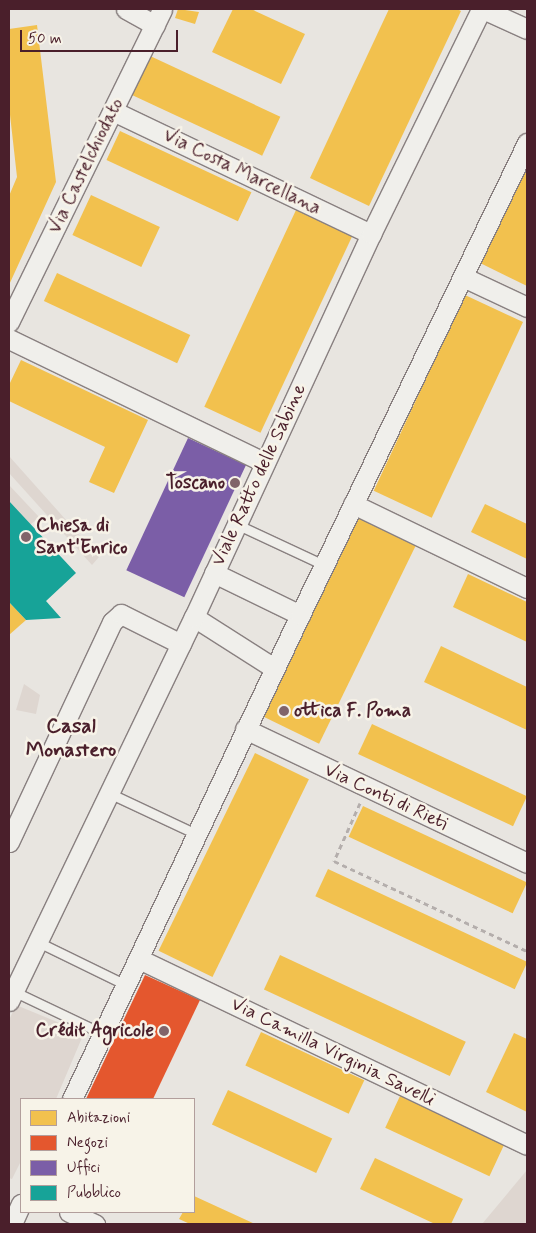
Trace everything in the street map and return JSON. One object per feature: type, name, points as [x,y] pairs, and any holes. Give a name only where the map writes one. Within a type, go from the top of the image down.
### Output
[{"type":"street","points":[[126,9],[158,17]]},
{"type":"street","points":[[482,9],[527,29]]},
{"type":"street","name":"Viale Ratto delle Sabine","points":[[11,996],[194,617],[371,234],[482,9]]},
{"type":"street","name":"Via Castelchiodato","points":[[9,322],[158,17]]},
{"type":"street","name":"Via Costa Marcellana","points":[[113,111],[371,234]]},
{"type":"street","points":[[72,1098],[274,668],[527,143]]},
{"type":"street","points":[[463,277],[527,307]]},
{"type":"street","points":[[9,339],[264,462]]},
{"type":"street","points":[[353,504],[527,588]]},
{"type":"street","points":[[214,573],[300,614]]},
{"type":"street","points":[[9,842],[112,622],[121,614],[181,644]]},
{"type":"street","points":[[194,617],[274,668]]},
{"type":"street","name":"Via Conti di Rieti","points":[[246,730],[527,863]]},
{"type":"street","name":"Via Camilla Virginia Savelli","points":[[139,959],[527,1145]]},
{"type":"street","points":[[12,1224],[20,1206]]},
{"type":"street","points":[[71,1213],[95,1224]]},
{"type":"lane","points":[[236,524],[324,565]]},
{"type":"lane","points":[[109,793],[196,834]]},
{"type":"lane","points":[[38,942],[126,985]]},
{"type":"lane","points":[[11,996],[103,1034]]},
{"type":"path","points":[[367,788],[334,861],[527,951]]},
{"type":"shaded area","points":[[9,456],[99,557],[92,565],[9,473]]},
{"type":"shaded area","points":[[9,485],[39,517],[29,526],[9,507]]},
{"type":"shaded area","points":[[24,684],[40,695],[36,714],[16,710]]},
{"type":"shaded area","points":[[16,1005],[84,1033],[56,1098],[20,1098],[20,1163],[12,1179],[9,1178],[9,1020]]},
{"type":"shaded area","points":[[527,1170],[527,1224],[482,1224]]},
{"type":"building: Abitazioni","points":[[178,9],[199,12],[195,24],[175,18]]},
{"type":"building: Abitazioni","points":[[233,9],[251,9],[305,34],[281,84],[212,52]]},
{"type":"building: Abitazioni","points":[[389,9],[457,9],[461,11],[369,206],[310,178]]},
{"type":"building: Abitazioni","points":[[37,25],[56,182],[9,285],[9,196],[17,177],[9,106],[9,29]]},
{"type":"building: Abitazioni","points":[[148,55],[280,117],[262,156],[130,94]]},
{"type":"building: Abitazioni","points":[[120,131],[251,192],[238,221],[106,160]]},
{"type":"building: Abitazioni","points":[[527,152],[527,286],[476,261]]},
{"type":"building: Abitazioni","points":[[91,195],[160,227],[141,267],[72,235]]},
{"type":"building: Abitazioni","points":[[296,210],[352,236],[260,433],[204,407]]},
{"type":"building: Abitazioni","points":[[57,273],[190,335],[177,363],[44,301]]},
{"type":"building: Abitazioni","points":[[465,295],[523,322],[432,518],[374,491]]},
{"type":"building: Abitazioni","points":[[21,360],[148,420],[114,493],[89,482],[105,447],[9,401],[9,385]]},
{"type":"building: Abitazioni","points":[[485,504],[527,524],[527,559],[471,532]]},
{"type":"building: Abitazioni","points":[[358,518],[416,546],[319,744],[262,716]]},
{"type":"building: Abitazioni","points":[[468,574],[527,602],[527,642],[453,607]]},
{"type":"building: Abitazioni","points":[[9,602],[26,620],[9,635]]},
{"type":"building: Abitazioni","points":[[441,646],[527,687],[527,730],[424,682]]},
{"type":"building: Abitazioni","points":[[372,724],[527,796],[513,826],[358,754]]},
{"type":"building: Abitazioni","points":[[255,753],[309,779],[212,977],[159,951]]},
{"type":"building: Abitazioni","points":[[363,806],[527,882],[513,913],[349,837]]},
{"type":"building: Abitazioni","points":[[328,869],[527,962],[515,989],[315,896]]},
{"type":"building: Abitazioni","points":[[280,955],[466,1042],[450,1076],[264,989]]},
{"type":"building: Abitazioni","points":[[261,1032],[364,1080],[349,1114],[245,1066]]},
{"type":"building: Abitazioni","points":[[514,1033],[527,1039],[527,1112],[486,1092]]},
{"type":"building: Abitazioni","points":[[228,1090],[332,1139],[316,1173],[212,1124]]},
{"type":"building: Abitazioni","points":[[400,1096],[504,1145],[489,1176],[385,1128]]},
{"type":"building: Abitazioni","points":[[375,1158],[463,1199],[451,1224],[435,1224],[360,1189]]},
{"type":"building: Abitazioni","points":[[195,1196],[255,1224],[190,1224],[179,1219],[182,1213],[195,1213]]},
{"type":"building: Negozi","points":[[145,975],[200,1000],[153,1098],[86,1098]]},
{"type":"building: Uffici","points":[[188,438],[246,465],[184,597],[126,570]]},
{"type":"building: Pubblico","name":"Chiesa di Sant'Enrico","points":[[9,501],[76,573],[46,601],[61,618],[26,620],[9,602]]},
{"type":"place","name":"Toscano","points":[[235,483]]},
{"type":"place","name":"Chiesa di Sant'Enrico","points":[[26,537]]},
{"type":"place","name":"ottica F. Poma","points":[[284,711]]},
{"type":"place","name":"Crédit Agricole","points":[[164,1031]]},
{"type":"district","name":"Casal Monastero","points":[[71,738]]}]
